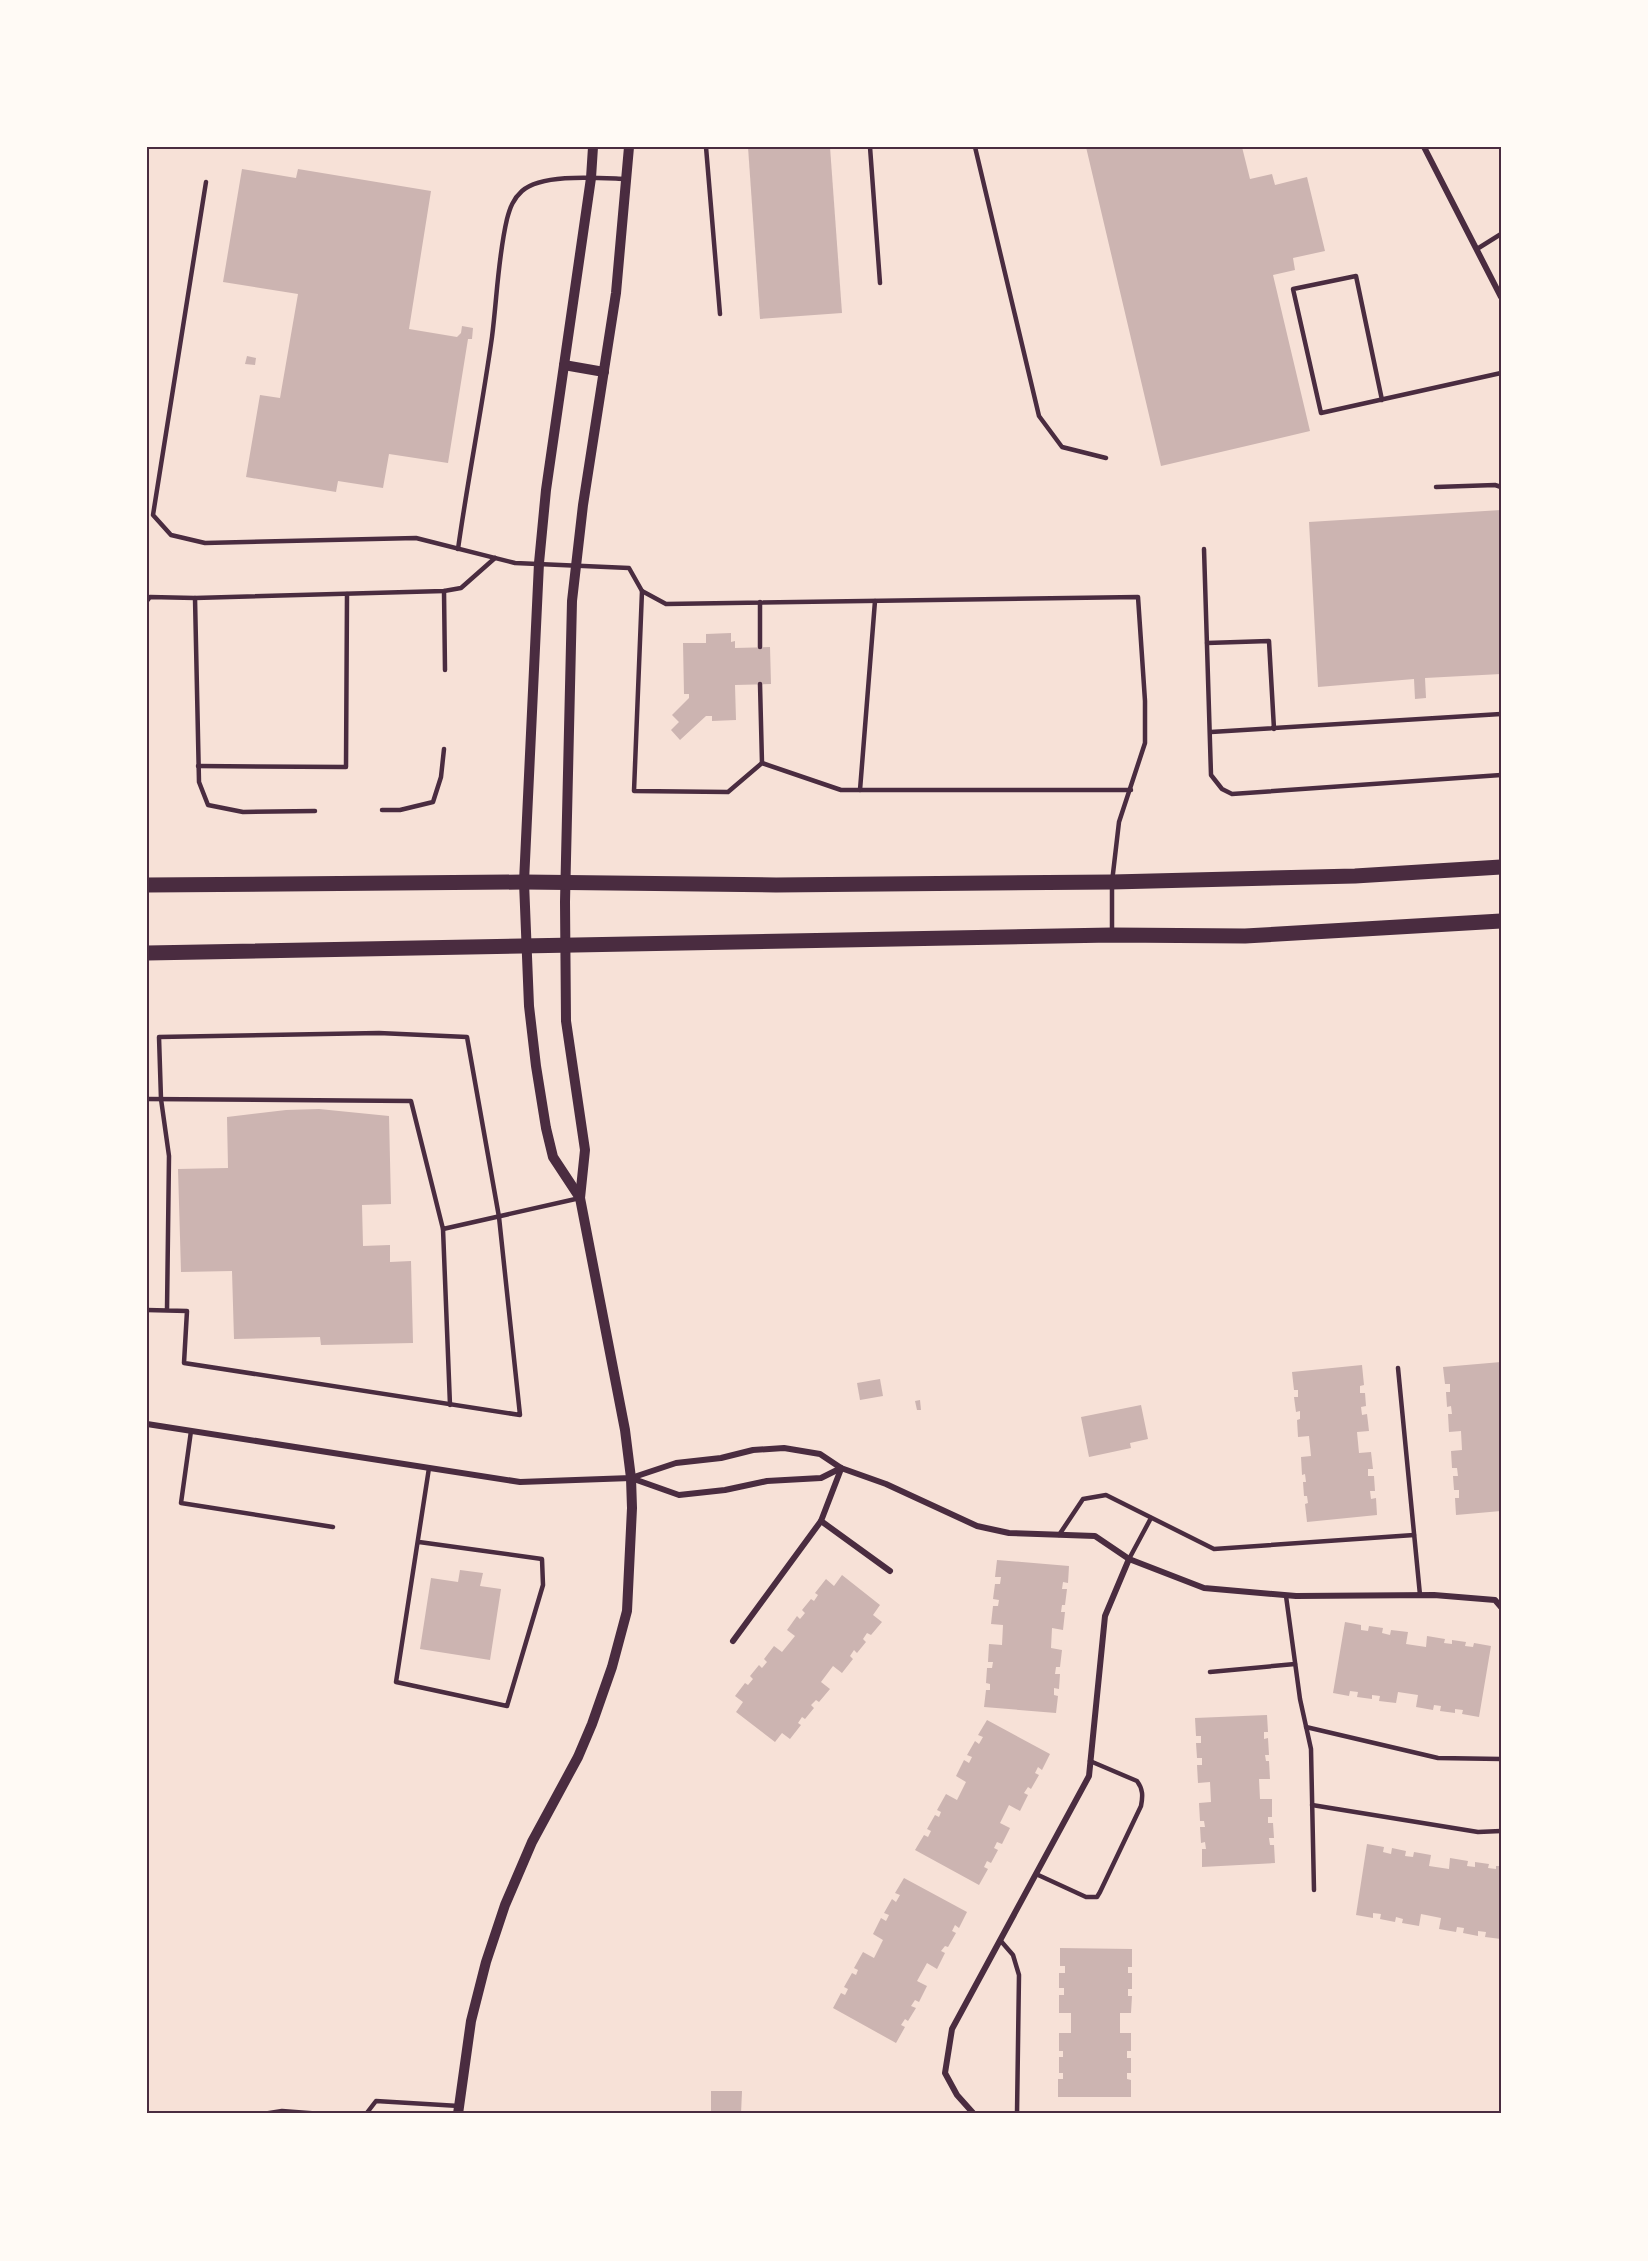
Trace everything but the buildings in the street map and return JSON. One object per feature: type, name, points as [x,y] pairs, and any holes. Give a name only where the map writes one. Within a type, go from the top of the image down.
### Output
[{"type":"main road","points":[[147,885],[524,882],[776,885],[1112,882],[1355,876],[1501,867]]},
{"type":"main road","points":[[147,953],[1112,935],[1245,936],[1501,921]]},
{"type":"street","points":[[580,1198],[553,1157],[546,1128],[536,1066],[525,946],[524,882],[539,563],[546,490],[591,178],[593,147]]},
{"type":"street","points":[[459,2110],[471,2021],[486,1962],[505,1905],[532,1842],[578,1757],[592,1724],[612,1667],[627,1611],[632,1519],[631,1478],[620,1398],[580,1198],[585,1150],[566,1021],[566,882],[572,601],[616,293],[630,147]]},
{"type":"street","points":[[1424,147],[1501,297]]},
{"type":"street","points":[[564,365],[604,372]]},
{"type":"street","points":[[147,1425],[520,1482],[631,1478],[676,1463],[721,1458],[753,1450],[784,1448],[820,1454],[841,1468],[886,1485],[977,1526],[1009,1533],[1095,1536],[1129,1558],[1204,1588],[1286,1596],[1420,1595],[1495,1600],[1501,1607]]},
{"type":"street","points":[[631,1478],[679,1495],[725,1490],[767,1481],[821,1478],[841,1468]]},
{"type":"street","points":[[733,1641],[821,1521],[841,1468]]},
{"type":"street","points":[[821,1521],[890,1571]]},
{"type":"street","points":[[974,2114],[957,2095],[945,2073],[952,2029],[1089,1776],[1106,1616],[1129,1558]]},
{"type":"lane","points":[[706,147],[720,314]]},
{"type":"lane","points":[[870,147],[880,283]]},
{"type":"lane","points":[[975,147],[1039,416],[1062,447],[1106,458]]},
{"type":"lane","points":[[458,549],[507,219],[513,201],[524,189],[544,182],[591,178],[627,180]]},
{"type":"lane","points":[[206,182],[153,515],[171,535],[205,543],[416,538],[515,562],[629,568],[642,591],[634,791],[728,792],[762,763]]},
{"type":"lane","points":[[1477,249],[1501,234]]},
{"type":"lane","points":[[1382,400],[1356,276],[1293,289],[1321,413],[1382,400],[1501,373]]},
{"type":"lane","points":[[1436,487],[1501,487]]},
{"type":"lane","points":[[1204,549],[1211,775],[1222,789],[1232,794],[1501,775]]},
{"type":"lane","points":[[147,601],[150,597],[195,598],[444,591],[461,588],[495,558]]},
{"type":"lane","points":[[444,591],[445,670]]},
{"type":"lane","points":[[642,591],[666,604],[1138,597],[1145,701],[1145,743],[1119,822],[1112,882],[1112,935]]},
{"type":"lane","points":[[198,766],[346,766],[347,594]]},
{"type":"lane","points":[[195,598],[199,782],[208,805],[243,812],[315,811]]},
{"type":"lane","points":[[860,790],[875,601]]},
{"type":"lane","points":[[760,603],[760,647]]},
{"type":"lane","points":[[1208,644],[1269,642],[1274,729]]},
{"type":"lane","points":[[760,684],[762,763]]},
{"type":"lane","points":[[1211,732],[1501,714]]},
{"type":"lane","points":[[382,810],[400,810],[433,802],[441,777],[444,749]]},
{"type":"lane","points":[[762,763],[840,790],[1131,790]]},
{"type":"lane","points":[[147,1310],[187,1311],[184,1363],[520,1415],[499,1217],[467,1037],[379,1033],[159,1037],[161,1100],[169,1156],[166,1310]]},
{"type":"lane","points":[[147,1099],[411,1101],[443,1229],[450,1405]]},
{"type":"lane","points":[[443,1229],[580,1198]]},
{"type":"lane","points":[[1398,1368],[1420,1595]]},
{"type":"lane","points":[[191,1431],[181,1503],[333,1527]]},
{"type":"lane","points":[[418,1542],[542,1559],[543,1585],[507,1706],[396,1682],[429,1468]]},
{"type":"lane","points":[[1059,1535],[1083,1499],[1106,1495],[1214,1549],[1414,1535]]},
{"type":"lane","points":[[1129,1558],[1151,1518]]},
{"type":"lane","points":[[1286,1596],[1295,1664],[1311,1749],[1314,1890]]},
{"type":"lane","points":[[1210,1672],[1295,1664]]},
{"type":"lane","points":[[1306,1727],[1438,1758],[1501,1759]]},
{"type":"lane","points":[[1036,1874],[1077,1894],[1097,1897],[1141,1806],[1142,1790],[1137,1781],[1090,1761]]},
{"type":"lane","points":[[1312,1805],[1478,1832],[1501,1831]]},
{"type":"lane","points":[[1000,1940],[1013,1955],[1019,1975],[1017,2114]]},
{"type":"lane","points":[[366,2114],[376,2101],[459,2110]]},
{"type":"lane","points":[[263,2114],[282,2111],[322,2114]]}]
